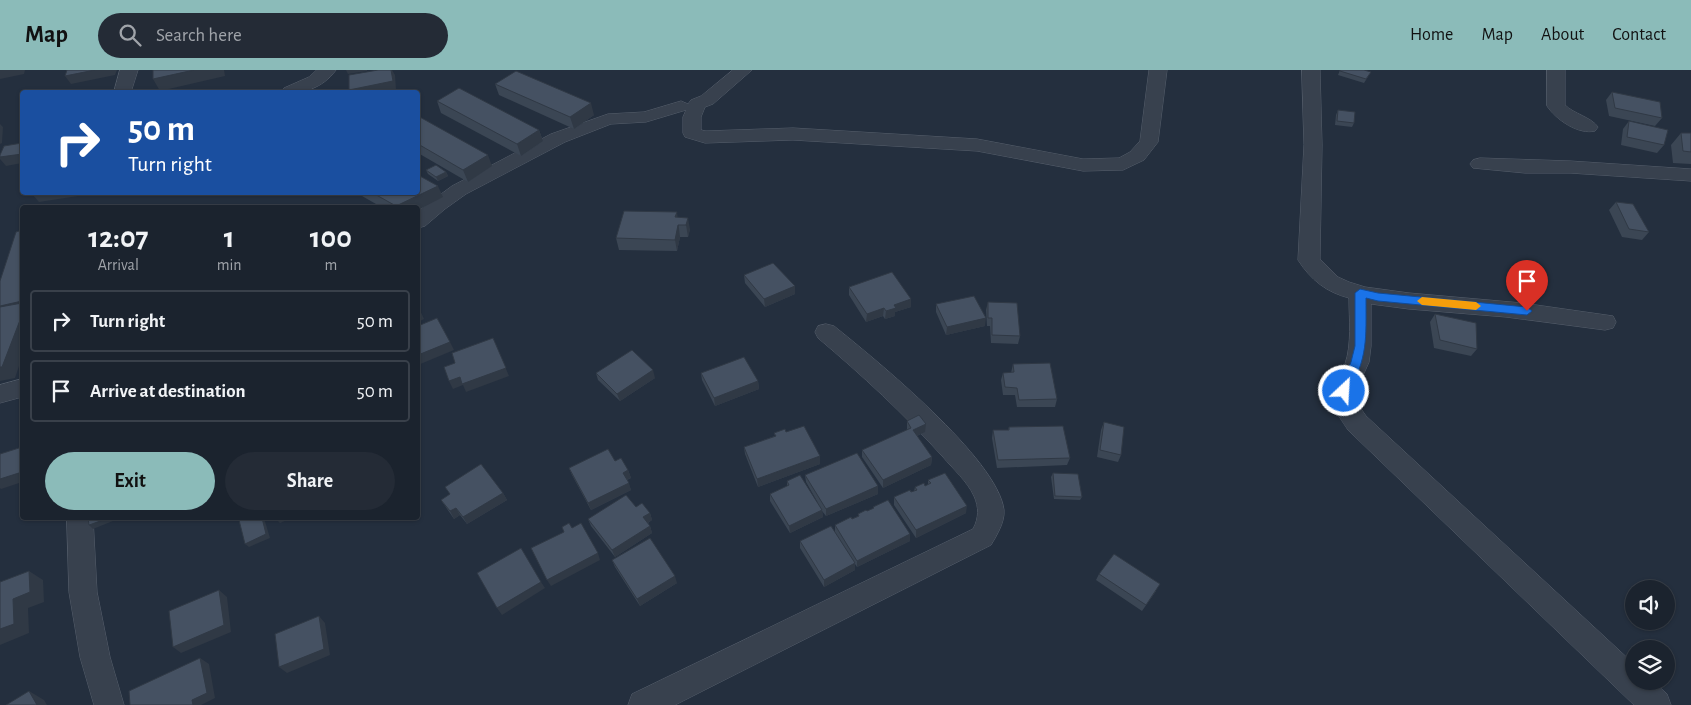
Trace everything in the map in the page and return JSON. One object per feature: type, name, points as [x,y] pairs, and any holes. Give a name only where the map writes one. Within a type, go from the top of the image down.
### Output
[{"type":"street","points":[[124,90],[129,70]]},
{"type":"street","points":[[295,90],[315,81],[327,70]]},
{"type":"street","points":[[743,70],[708,100],[698,104],[692,117],[692,133],[705,137],[793,134],[976,145],[1083,165],[1106,166],[1122,164],[1137,156],[1149,142],[1158,70]]},
{"type":"street","points":[[1311,70],[1312,145],[1309,260],[1316,271],[1328,281],[1346,290],[1378,297],[1507,308],[1605,322]]},
{"type":"street","points":[[1556,70],[1556,106],[1566,116],[1589,127]]},
{"type":"street","points":[[420,219],[459,190],[558,138],[608,119],[646,118],[681,106]]},
{"type":"street","points":[[1480,164],[1525,167],[1570,166],[1691,175]]},
{"type":"street","points":[[1360,293],[1360,346],[1357,362],[1344,391],[1344,404],[1357,423],[1656,705]]},
{"type":"street","points":[[643,705],[982,537],[989,525],[991,513],[988,499],[976,477],[919,413],[877,374],[826,332]]},
{"type":"street","points":[[0,394],[20,389]]},
{"type":"street","points":[[80,520],[84,592],[95,657],[109,705]]},
{"type":"building","points":[[67,70],[95,70],[65,76]]},
{"type":"building","points":[[153,70],[194,70],[153,79]]},
{"type":"building","points":[[378,70],[391,70],[393,81],[349,90],[349,75]]},
{"type":"building","points":[[1340,70],[1364,70],[1371,72],[1366,79]]},
{"type":"building","points":[[516,71],[591,103],[570,117],[495,84]]},
{"type":"building","points":[[459,88],[539,130],[517,144],[437,101]]},
{"type":"building","points":[[1612,92],[1660,102],[1662,118],[1615,108]]},
{"type":"building","points":[[1338,110],[1355,112],[1354,123],[1337,121]]},
{"type":"building","points":[[420,117],[488,155],[463,170],[420,145]]},
{"type":"building","points":[[1629,121],[1668,130],[1664,145],[1627,137]]},
{"type":"building","points":[[1681,133],[1691,133],[1691,152],[1683,151]]},
{"type":"building","points":[[20,143],[20,154],[0,157],[4,146]]},
{"type":"building","points":[[436,165],[446,172],[436,177],[426,170]]},
{"type":"building","points":[[420,176],[438,186],[420,195]]},
{"type":"building","points":[[376,195],[419,195],[398,205],[394,205]]},
{"type":"building","points":[[1616,202],[1633,204],[1649,232],[1629,229]]},
{"type":"building","points":[[624,211],[677,212],[675,217],[688,218],[686,225],[678,225],[675,240],[616,238]]},
{"type":"building","points":[[20,231],[20,301],[0,306],[0,281],[16,232]]},
{"type":"building","points":[[773,263],[795,286],[764,299],[744,275]]},
{"type":"building","points":[[892,272],[911,299],[894,305],[896,308],[886,311],[884,308],[867,314],[849,287]]},
{"type":"building","points":[[974,296],[986,318],[947,327],[936,304]]},
{"type":"building","points":[[988,302],[1017,303],[1020,336],[992,335],[992,318],[988,318]]},
{"type":"building","points":[[20,303],[20,320],[2,367],[0,367],[0,307]]},
{"type":"building","points":[[1435,314],[1476,323],[1477,349],[1440,340]]},
{"type":"building","points":[[437,318],[450,342],[420,354],[420,325]]},
{"type":"building","points":[[493,338],[506,368],[462,384],[460,377],[449,381],[444,367],[455,363],[452,353]]},
{"type":"building","points":[[632,350],[653,370],[617,394],[596,373]]},
{"type":"building","points":[[744,357],[758,381],[714,398],[701,373]]},
{"type":"building","points":[[1050,363],[1057,399],[1019,400],[1017,388],[1005,387],[1003,373],[1014,372],[1013,364]]},
{"type":"building","points":[[919,415],[926,424],[913,430],[932,457],[883,480],[862,450],[911,428],[907,421]]},
{"type":"building","points":[[1104,422],[1124,427],[1121,455],[1100,450]]},
{"type":"building","points":[[804,426],[820,456],[757,479],[744,447],[776,436],[774,433],[785,429],[786,432]]},
{"type":"building","points":[[1063,426],[1070,458],[998,460],[993,430],[1009,430],[1009,427]]},
{"type":"building","points":[[20,448],[20,473],[0,479],[0,454]]},
{"type":"building","points":[[608,449],[615,461],[621,458],[628,470],[623,473],[629,483],[588,503],[569,468]]},
{"type":"building","points":[[857,453],[878,486],[826,509],[805,475]]},
{"type":"building","points":[[481,464],[503,493],[463,517],[456,508],[450,511],[441,500],[450,494],[445,487]]},
{"type":"building","points":[[945,473],[967,506],[916,530],[894,497],[910,490],[911,492],[917,490],[915,487],[924,483],[925,486],[931,483],[928,480]]},
{"type":"building","points":[[1053,473],[1078,474],[1082,497],[1055,496]]},
{"type":"building","points":[[800,475],[822,510],[789,526],[770,494],[789,485],[787,481]]},
{"type":"building","points":[[626,495],[636,507],[642,503],[650,513],[643,517],[650,526],[612,550],[588,519]]},
{"type":"building","points":[[888,500],[910,534],[857,561],[835,525],[851,517],[852,519],[859,516],[858,514]]},
{"type":"building","points":[[88,520],[103,520],[89,525]]},
{"type":"building","points":[[239,520],[262,520],[266,534],[245,544]]},
{"type":"building","points":[[569,523],[572,528],[581,523],[598,553],[547,580],[531,548],[564,532],[562,527]]},
{"type":"building","points":[[831,526],[855,563],[824,580],[800,541]]},
{"type":"building","points":[[650,538],[675,576],[637,599],[612,560]]},
{"type":"building","points":[[521,548],[541,582],[497,608],[477,573]]},
{"type":"building","points":[[1114,554],[1160,584],[1146,605],[1099,574]]},
{"type":"building","points":[[29,571],[30,592],[13,599],[14,624],[0,629],[0,582]]},
{"type":"building","points":[[219,590],[224,625],[173,647],[169,611]]},
{"type":"building","points":[[319,616],[324,649],[279,667],[275,634]]},
{"type":"building","points":[[200,658],[207,693],[192,700],[193,705],[130,705],[129,691]]},
{"type":"building","points":[[29,691],[37,705],[6,705]]},
{"type":"slow traffic","points":[[1422,301],[1476,306]]},
{"type":"route","points":[[1344,391],[1357,362],[1360,346],[1360,293],[1378,297],[1527,311]]}]
